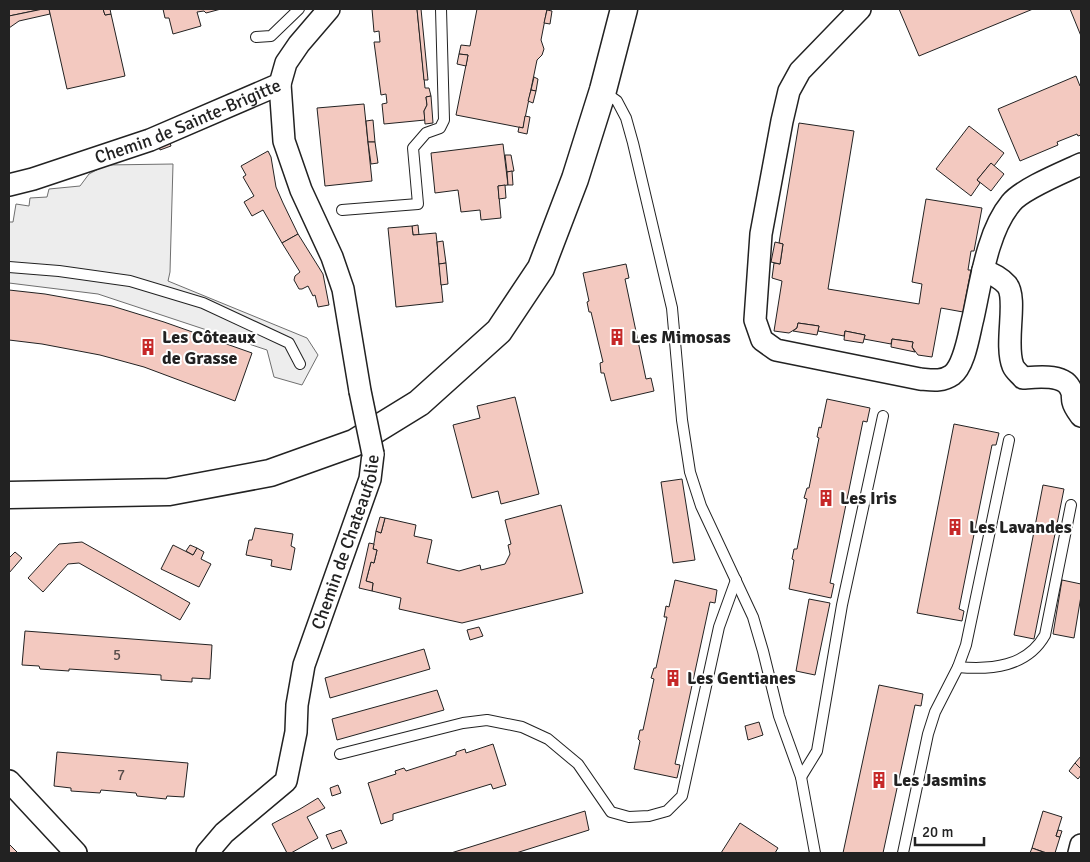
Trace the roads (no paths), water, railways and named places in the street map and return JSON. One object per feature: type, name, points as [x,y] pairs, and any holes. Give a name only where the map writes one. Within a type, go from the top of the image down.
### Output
[{"type":"street","name":"Chemin de Sainte-Brigitte","points":[[9,186],[150,140],[280,84],[286,63],[299,44],[329,9]]},
{"type":"street","points":[[9,495],[169,492],[270,473],[354,443],[419,403],[499,331],[541,268],[575,179],[624,9]]},
{"type":"street","points":[[860,9],[800,71],[789,91],[761,234],[755,320],[762,340],[776,350],[920,379],[941,381],[954,374],[964,354],[983,270],[996,228],[1012,201],[1034,186],[1081,164]]},
{"type":"street","name":"Chemin de Chateaufolie","points":[[207,853],[224,833],[286,781],[296,732],[297,705],[304,665],[370,479],[373,454],[360,391],[343,289],[332,257],[301,190],[284,141],[280,84]]},
{"type":"street","points":[[983,270],[998,276],[1008,286],[1012,297],[1009,350],[1013,368],[1023,378],[1051,378],[1066,382],[1071,390],[1073,403],[1081,416]]},
{"type":"street","points":[[9,781],[76,853]]},
{"type":"street","points":[[1079,853],[1081,845]]},
{"type":"lane","points":[[256,37],[271,36],[299,9]]},
{"type":"lane","points":[[342,210],[418,204],[413,148],[426,133],[440,128],[444,120],[441,9]]},
{"type":"lane","points":[[602,90],[617,101],[626,118],[672,308],[682,420],[690,472],[701,506],[753,617],[779,716],[801,777],[815,853]]},
{"type":"lane","points":[[9,267],[59,271],[130,281],[203,303],[289,343],[300,364]]},
{"type":"lane","points":[[801,777],[817,751],[842,605],[883,416]]},
{"type":"lane","points":[[903,853],[928,734],[935,712],[958,667],[966,645],[1009,440]]},
{"type":"lane","points":[[958,667],[996,667],[1016,662],[1031,654],[1039,646],[1045,635],[1071,505]]},
{"type":"lane","points":[[340,754],[463,723],[487,720],[522,726],[548,739],[578,764],[611,812],[629,817],[649,816],[667,810],[682,796],[719,627],[736,580]]},
{"type":"place","name":"Les Mimosas","points":[[617,337]]},
{"type":"place","name":"Les Côteaux de Grasse","points":[[148,347]]},
{"type":"place","name":"Les Iris","points":[[826,498]]},
{"type":"place","name":"Les Lavandes","points":[[955,527]]},
{"type":"place","name":"Les Gentianes","points":[[673,678]]},
{"type":"place","name":"Les Jasmins","points":[[879,780]]}]
